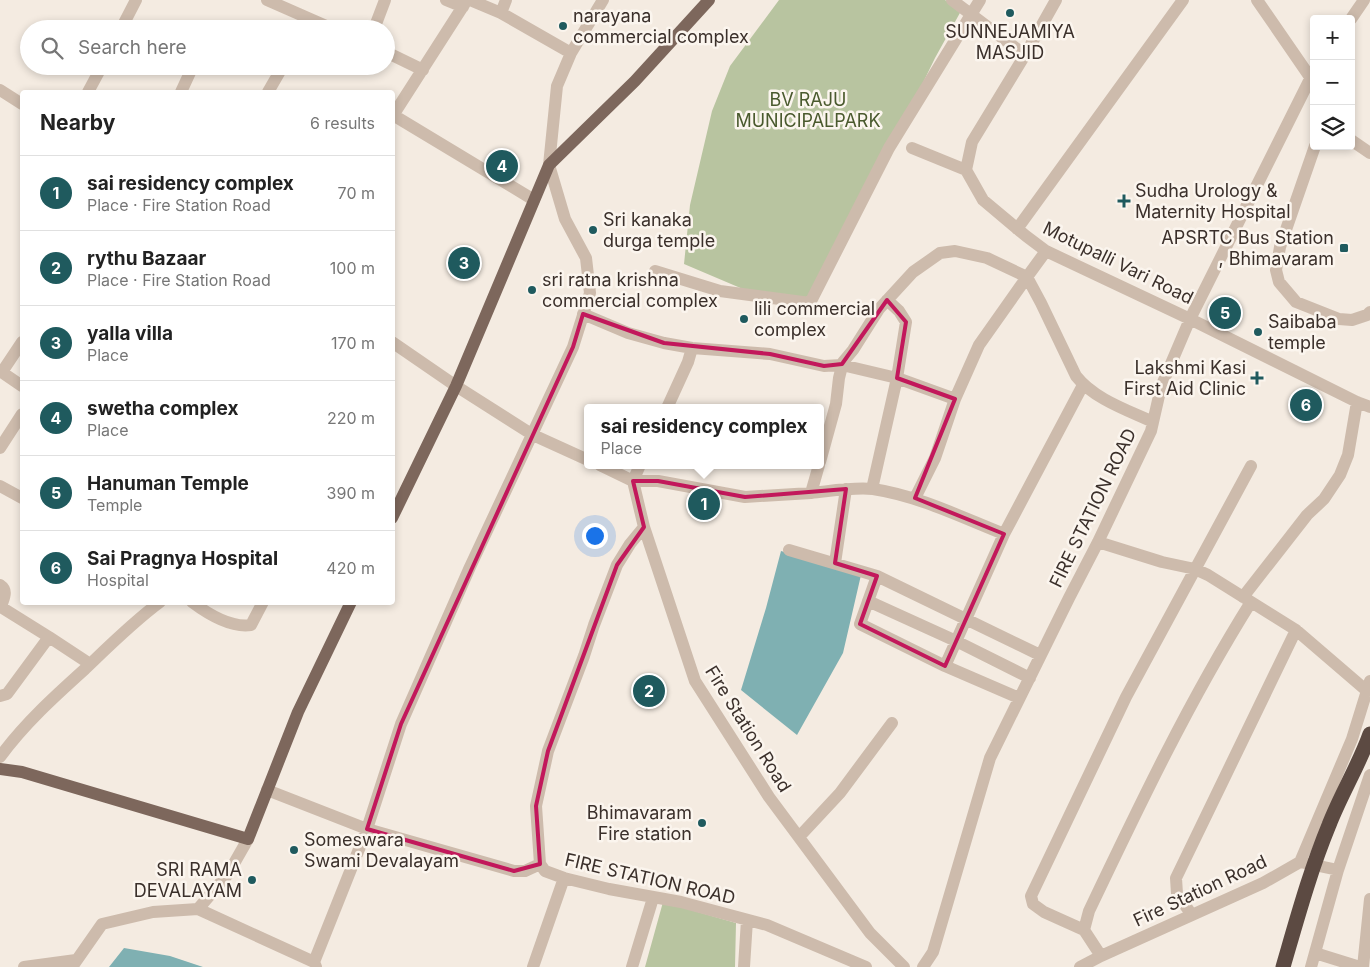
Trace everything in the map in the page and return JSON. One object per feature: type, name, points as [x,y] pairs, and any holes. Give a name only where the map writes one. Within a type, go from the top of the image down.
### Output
[{"type":"highway","points":[[1283,967],[1329,823],[1370,734]]},
{"type":"main road","points":[[395,512],[456,386],[549,165],[635,81],[709,0]]},
{"type":"main road","points":[[0,769],[22,772],[248,839],[298,712],[350,605]]},
{"type":"street","points":[[126,20],[136,0]]},
{"type":"street","points":[[377,20],[385,0]]},
{"type":"street","points":[[446,0],[466,2],[501,13],[572,53]]},
{"type":"street","points":[[501,13],[506,0]]},
{"type":"street","points":[[24,967],[74,964],[102,924],[153,912],[198,910],[314,964],[366,829],[401,724],[470,567],[573,348],[584,314],[590,293],[586,258],[565,218],[549,165],[557,86],[572,53],[603,0]]},
{"type":"street","points":[[952,0],[1025,55]]},
{"type":"street","points":[[655,271],[720,291],[810,303],[889,148],[980,0]]},
{"type":"street","points":[[912,148],[966,170],[972,142],[1056,0]]},
{"type":"street","points":[[1017,229],[1183,0]]},
{"type":"street","points":[[1257,0],[1310,75]]},
{"type":"street","points":[[1354,15],[1364,0]]},
{"type":"street","points":[[273,1],[300,20]]},
{"type":"street","points":[[395,113],[466,2]]},
{"type":"street","points":[[395,56],[422,70]]},
{"type":"street","points":[[89,90],[97,75]]},
{"type":"street","points":[[182,90],[189,75]]},
{"type":"street","points":[[269,90],[277,75]]},
{"type":"street","name":"FIRE STATION ROAD","points":[[924,967],[933,952],[990,758],[1151,431],[1161,387],[1190,319],[1310,82]]},
{"type":"street","points":[[0,90],[20,103]]},
{"type":"street","points":[[395,117],[534,200]]},
{"type":"street","points":[[1355,143],[1370,153]]},
{"type":"street","points":[[1314,150],[1280,247],[1276,270],[1279,282],[1296,302],[1339,319],[1352,320],[1370,312]]},
{"type":"street","name":"Motupalli Vari Road","points":[[966,170],[983,200],[1017,229],[1046,250],[1370,407]]},
{"type":"street","points":[[915,498],[935,458],[955,399],[979,345],[1046,250]]},
{"type":"street","points":[[824,448],[836,404],[838,378],[842,365],[879,310],[914,272],[940,253],[956,251],[987,258],[1026,277],[1041,303],[1076,376],[1083,385],[1110,402],[1153,422]]},
{"type":"street","points":[[872,489],[897,378],[906,322],[900,312],[887,300]]},
{"type":"street","points":[[584,314],[628,333],[664,343],[692,348],[770,354],[824,366],[842,365],[897,378],[955,399]]},
{"type":"street","points":[[395,344],[533,435],[584,458]]},
{"type":"street","points":[[20,345],[1,372],[20,385]]},
{"type":"street","points":[[669,404],[688,362],[692,348]]},
{"type":"street","points":[[945,666],[1004,534],[1083,385]]},
{"type":"street","points":[[1084,930],[1089,911],[1180,724],[1231,634],[1247,599],[1307,515],[1324,499],[1340,475],[1348,455],[1357,402]]},
{"type":"street","points":[[0,448],[20,417]]},
{"type":"street","points":[[1100,956],[1084,930],[1044,912],[1033,904],[1031,896],[1126,697],[1251,466]]},
{"type":"street","points":[[608,469],[633,481],[658,481],[745,496],[872,489],[915,498],[1004,534]]},
{"type":"street","points":[[633,481],[638,469]]},
{"type":"street","points":[[811,493],[818,469]]},
{"type":"street","name":"Fire Station Road","points":[[633,481],[644,527],[695,681],[769,797],[870,933],[904,967]]},
{"type":"street","points":[[0,486],[20,497]]},
{"type":"street","points":[[835,563],[846,489]]},
{"type":"street","name":"FIRE STATION ROAD","points":[[644,527],[630,544],[617,565],[548,751],[536,806],[540,864],[545,871],[564,878],[653,898],[681,902],[767,925],[866,967]]},
{"type":"street","points":[[1098,542],[1162,562],[1195,569],[1208,575],[1296,630],[1368,686],[1352,739],[1300,862],[1338,870]]},
{"type":"street","points":[[789,550],[877,576],[1040,655]]},
{"type":"street","points":[[877,576],[860,624],[945,666],[1019,698]]},
{"type":"street","points":[[0,585],[3,587],[5,594],[0,608],[90,664]]},
{"type":"street","points":[[868,602],[956,641],[1030,678]]},
{"type":"street","points":[[0,757],[47,704],[130,626],[156,605]]},
{"type":"street","points":[[197,605],[219,619],[243,626],[251,625],[261,605]]},
{"type":"street","points":[[1192,915],[1177,894],[1176,878],[1296,630]]},
{"type":"street","points":[[0,696],[7,694],[49,637]]},
{"type":"street","points":[[799,837],[840,792],[892,722]]},
{"type":"street","points":[[1311,967],[1338,870],[1370,775]]},
{"type":"street","points":[[267,790],[366,829],[514,871],[525,871],[540,864]]},
{"type":"street","points":[[198,910],[228,874],[248,839]]},
{"type":"street","name":"Fire Station Road","points":[[1080,967],[1100,956],[1264,883],[1300,862]]},
{"type":"street","points":[[533,967],[564,878]]},
{"type":"street","points":[[632,967],[653,898]]},
{"type":"street","points":[[1315,953],[1361,967],[1370,899]]},
{"type":"street","points":[[744,967],[748,920]]},
{"type":"highlighted area","points":[[887,300],[906,322],[897,378],[955,399],[915,498],[1004,534],[945,666],[860,624],[877,576],[835,563],[846,489],[745,497],[658,481],[633,481],[644,527],[617,565],[548,751],[536,806],[540,864],[514,871],[367,829],[401,724],[573,347],[583,314],[664,343],[770,354],[824,366],[842,364]]},
{"type":"green space","name":"BV RAJU MUNICIPALPARK","points":[[779,0],[945,0],[961,11],[935,58],[809,317],[684,264],[690,205],[712,111],[730,66]]},
{"type":"green space","points":[[663,902],[736,923],[735,967],[645,967]]},
{"type":"water","points":[[781,551],[861,575],[843,653],[797,735],[741,690]]},
{"type":"water","points":[[124,948],[170,956],[203,967],[109,967]]},
{"type":"place","name":"SUNNEJAMIYA MASJID","points":[[1010,13]]},
{"type":"place","name":"narayana commercial complex","points":[[563,26]]},
{"type":"place","name":"swetha complex","points":[[502,166]]},
{"type":"place","name":"Sudha Urology & Maternity Hospital","points":[[1124,201]]},
{"type":"place","name":"Sri kanaka durga temple","points":[[593,230]]},
{"type":"place","name":"APSRTC Bus Station , Bhimavaram","points":[[1344,248]]},
{"type":"place","name":"yalla villa","points":[[464,263]]},
{"type":"place","name":"sri ratna krishna commercial complex","points":[[532,290]]},
{"type":"place","name":"Hanuman Temple","points":[[1225,313]]},
{"type":"place","name":"lili commercial complex","points":[[744,319]]},
{"type":"place","name":"Saibaba temple","points":[[1258,332]]},
{"type":"place","name":"Lakshmi Kasi First Aid Clinic","points":[[1257,378]]},
{"type":"place","name":"Sai Pragnya Hospital","points":[[1306,405]]},
{"type":"place","name":"sai residency complex","points":[[704,504]]},
{"type":"place","name":"rythu Bazaar","points":[[649,691]]},
{"type":"place","name":"Bhimavaram Fire station","points":[[702,823]]},
{"type":"place","name":"Someswara Swami Devalayam","points":[[294,850]]},
{"type":"place","name":"SRI RAMA DEVALAYAM","points":[[252,880]]}]
